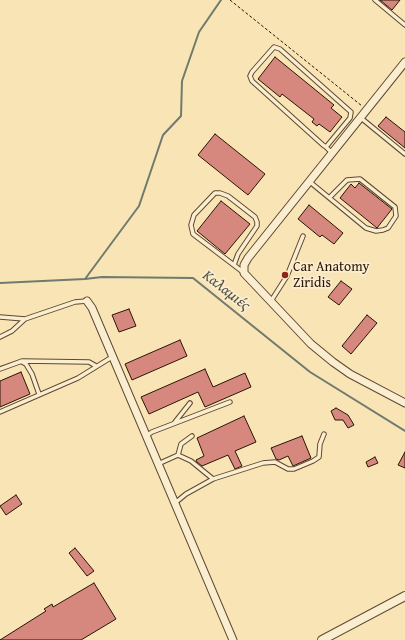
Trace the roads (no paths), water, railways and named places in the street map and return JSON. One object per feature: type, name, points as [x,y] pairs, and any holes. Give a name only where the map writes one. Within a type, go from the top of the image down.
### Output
[{"type":"street","points":[[405,62],[248,258],[244,265],[244,273],[311,344],[350,374],[405,403]]},
{"type":"street","points":[[87,302],[92,308],[233,640]]},
{"type":"street","points":[[322,640],[405,596]]},
{"type":"lane","points":[[374,0],[405,25]]},
{"type":"lane","points":[[326,147],[350,118],[351,112],[280,49],[274,47],[252,72],[250,76],[252,80],[326,147],[333,153]]},
{"type":"lane","points":[[361,118],[405,154]]},
{"type":"lane","points":[[310,182],[330,197],[355,221],[366,228],[376,231],[388,228],[396,216],[395,207],[360,178],[347,180],[330,197]]},
{"type":"lane","points":[[234,265],[238,254],[257,226],[257,222],[255,217],[228,196],[220,192],[215,193],[194,215],[191,225],[193,234],[244,273]]},
{"type":"lane","points":[[270,301],[287,276],[303,236]]},
{"type":"lane","points":[[0,317],[25,319],[75,302],[87,302]]},
{"type":"lane","points":[[0,337],[12,331],[25,319]]},
{"type":"lane","points":[[0,412],[78,378],[96,366],[112,358]]},
{"type":"lane","points":[[0,369],[22,361],[82,361],[94,363],[96,366]]},
{"type":"lane","points":[[22,361],[26,364],[32,374],[39,394]]},
{"type":"lane","points":[[146,436],[152,432],[230,402]]},
{"type":"lane","points":[[173,424],[180,418],[190,403]]},
{"type":"lane","points":[[175,503],[186,494],[213,479],[271,461],[288,469],[294,469],[313,462],[319,457],[320,444],[324,434]]},
{"type":"lane","points":[[178,455],[181,444],[192,436]]},
{"type":"lane","points":[[158,464],[178,455],[191,461],[213,479]]},
{"type":"waterway","points":[[85,279],[139,206],[163,135],[181,116],[182,81],[199,32],[221,0]]},
{"type":"waterway","name":"Καλαμιές","points":[[0,283],[102,277],[193,278],[310,372],[405,431]]},
{"type":"place","name":"Car Anatomy Ziridis","points":[[285,275]]}]
